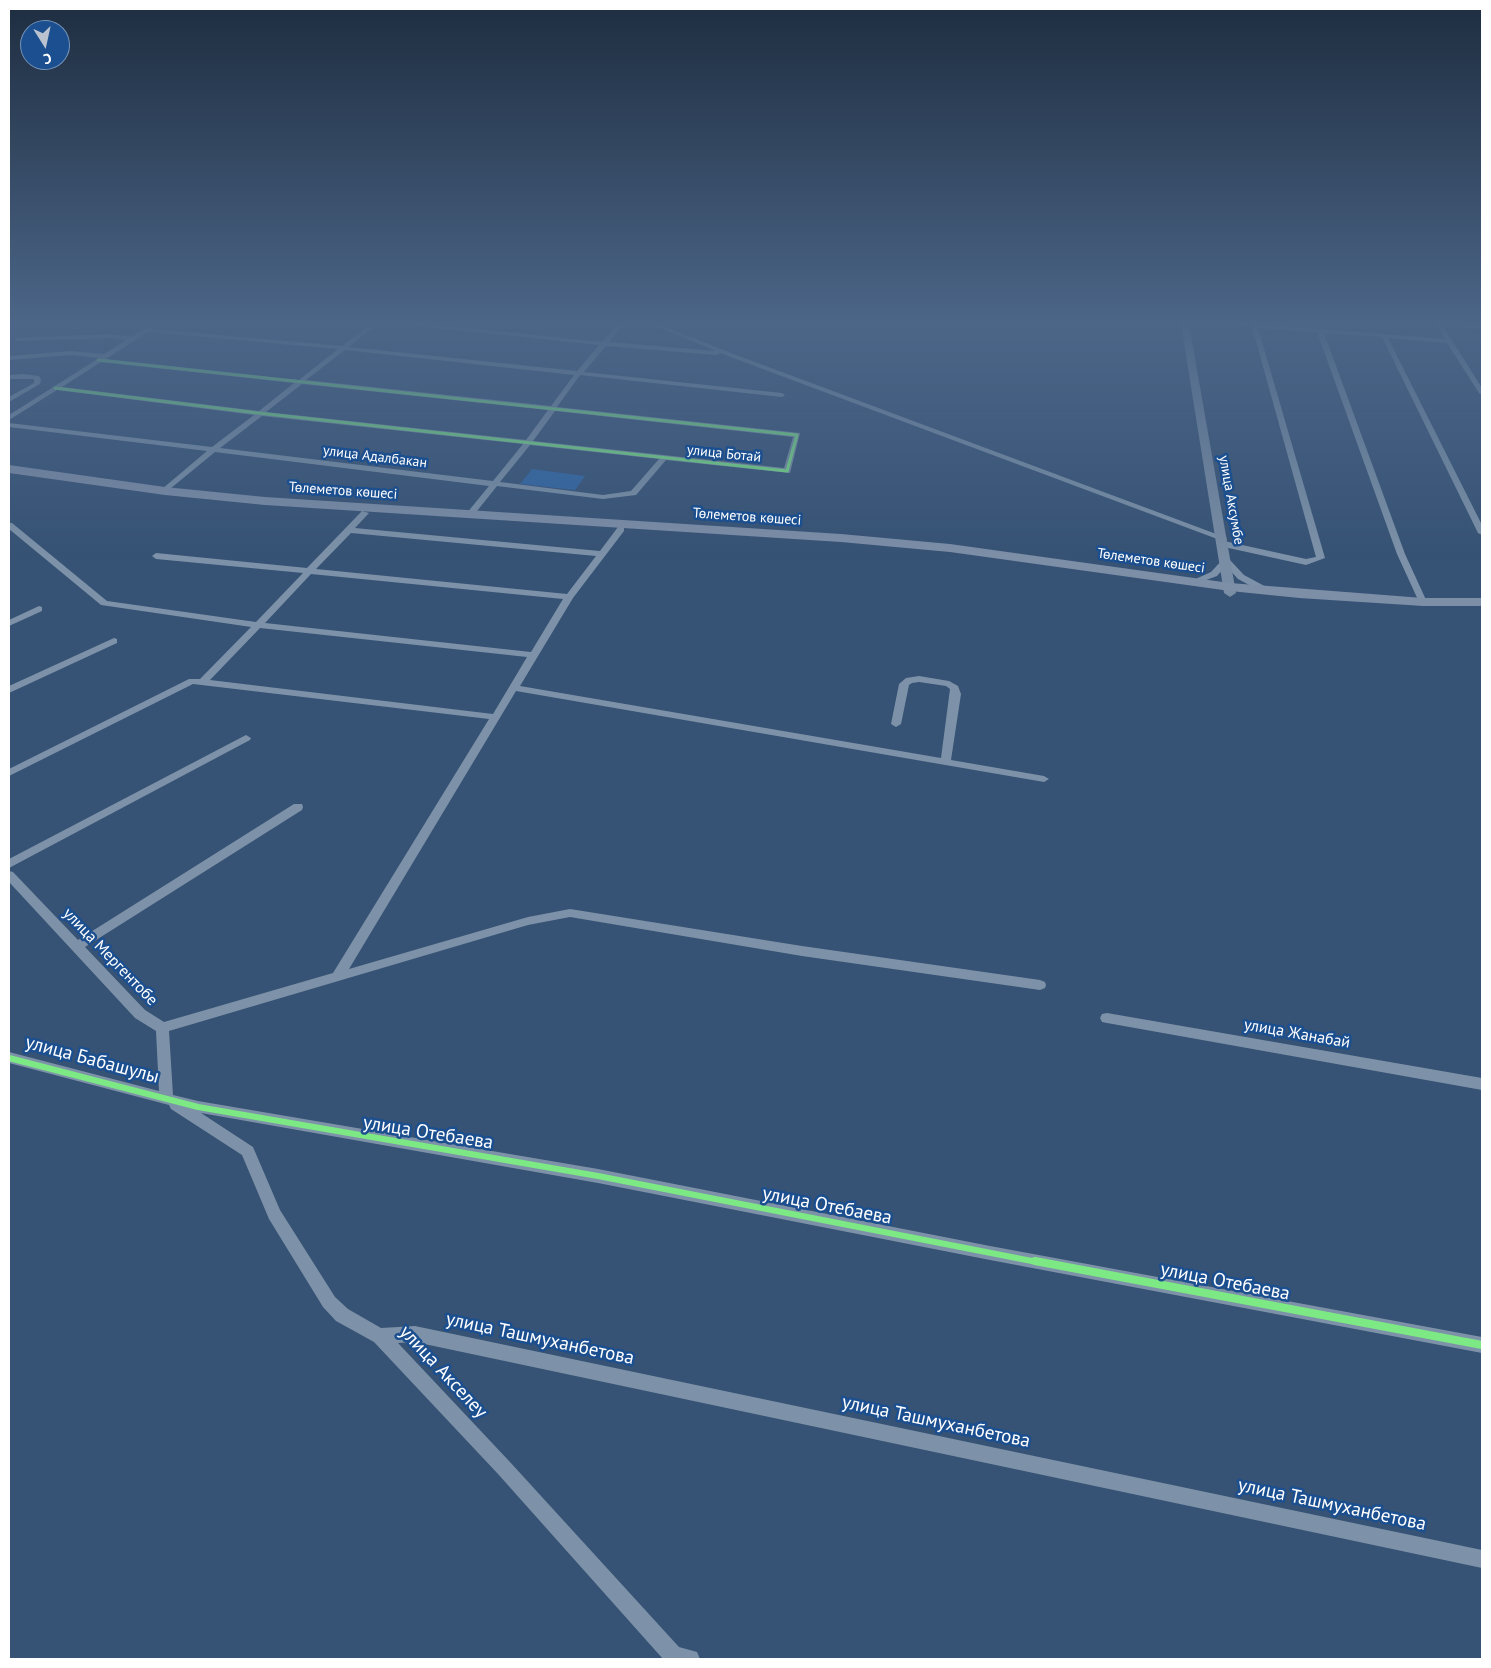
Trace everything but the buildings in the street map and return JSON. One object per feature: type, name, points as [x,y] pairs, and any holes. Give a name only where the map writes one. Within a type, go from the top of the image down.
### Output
[{"type":"main road","name":"улица Аксумбе","points":[[1199,402],[1230,590]]},
{"type":"main road","name":"Төлеметов көшесі","points":[[9,469],[165,491],[408,513],[906,549],[1356,604],[1482,608]]},
{"type":"main road","name":"Төлеметов көшесі","points":[[9,474],[203,500],[365,513],[470,514],[841,538],[950,548],[1193,582],[1230,590],[1269,591],[1352,599],[1482,602]]},
{"type":"street","points":[[9,418],[34,402]]},
{"type":"street","name":"улица Ботай","points":[[167,402],[527,444],[787,471],[797,435],[552,408]]},
{"type":"street","points":[[165,491],[272,402]]},
{"type":"street","points":[[497,402],[552,408]]},
{"type":"street","points":[[470,514],[527,444],[557,402]]},
{"type":"street","points":[[855,402],[1223,541],[1306,562],[1321,558],[1276,402]]},
{"type":"street","points":[[1346,402],[1401,554],[1423,602]]},
{"type":"street","points":[[1417,402],[1482,533]]},
{"type":"street","name":"улица Адалбакан","points":[[9,425],[603,497],[633,493],[663,459]]},
{"type":"street","points":[[203,682],[365,513]]},
{"type":"street","points":[[9,525],[104,603],[258,625],[533,655]]},
{"type":"street","points":[[337,977],[569,597],[621,529]]},
{"type":"street","points":[[349,530],[602,554]]},
{"type":"street","points":[[156,556],[569,597]]},
{"type":"street","points":[[1193,582],[1214,574],[1226,560],[1241,577],[1269,591]]},
{"type":"street","points":[[9,622],[40,610]]},
{"type":"street","points":[[9,690],[114,641]]},
{"type":"street","points":[[896,724],[904,684],[909,680],[919,679],[949,684],[954,688],[956,694],[946,762]]},
{"type":"street","points":[[9,773],[192,681],[496,717]]},
{"type":"street","points":[[514,688],[1044,780]]},
{"type":"street","points":[[9,864],[246,738]]},
{"type":"street","points":[[76,947],[298,807]]},
{"type":"street","name":"улица Мергентобе","points":[[9,875],[140,1014],[162,1028],[166,1099]]},
{"type":"street","points":[[162,1028],[528,921],[570,913],[802,951],[1040,985]]},
{"type":"street","name":"улица Жанабай","points":[[1106,1018],[1482,1084]]},
{"type":"street","name":"улица Бабашулы","points":[[9,1058],[166,1099]]},
{"type":"street","name":"улица Акселеу","points":[[166,1099],[248,1151],[274,1214],[329,1302],[342,1315],[380,1336],[679,1658]]},
{"type":"street","name":"улица Отебаева","points":[[166,1099],[294,1125],[598,1176],[990,1253],[1482,1345]]},
{"type":"street","name":"улица Ташмуханбетова","points":[[380,1336],[416,1334],[1482,1559]]},
{"type":"shaded area","points":[[532,469],[585,476],[575,490],[520,484]]},
{"type":"cycle path","points":[[167,402],[787,471],[797,435],[488,402]]},
{"type":"cycle path","points":[[9,1058],[198,1107],[598,1176],[990,1253],[1482,1345]]}]
